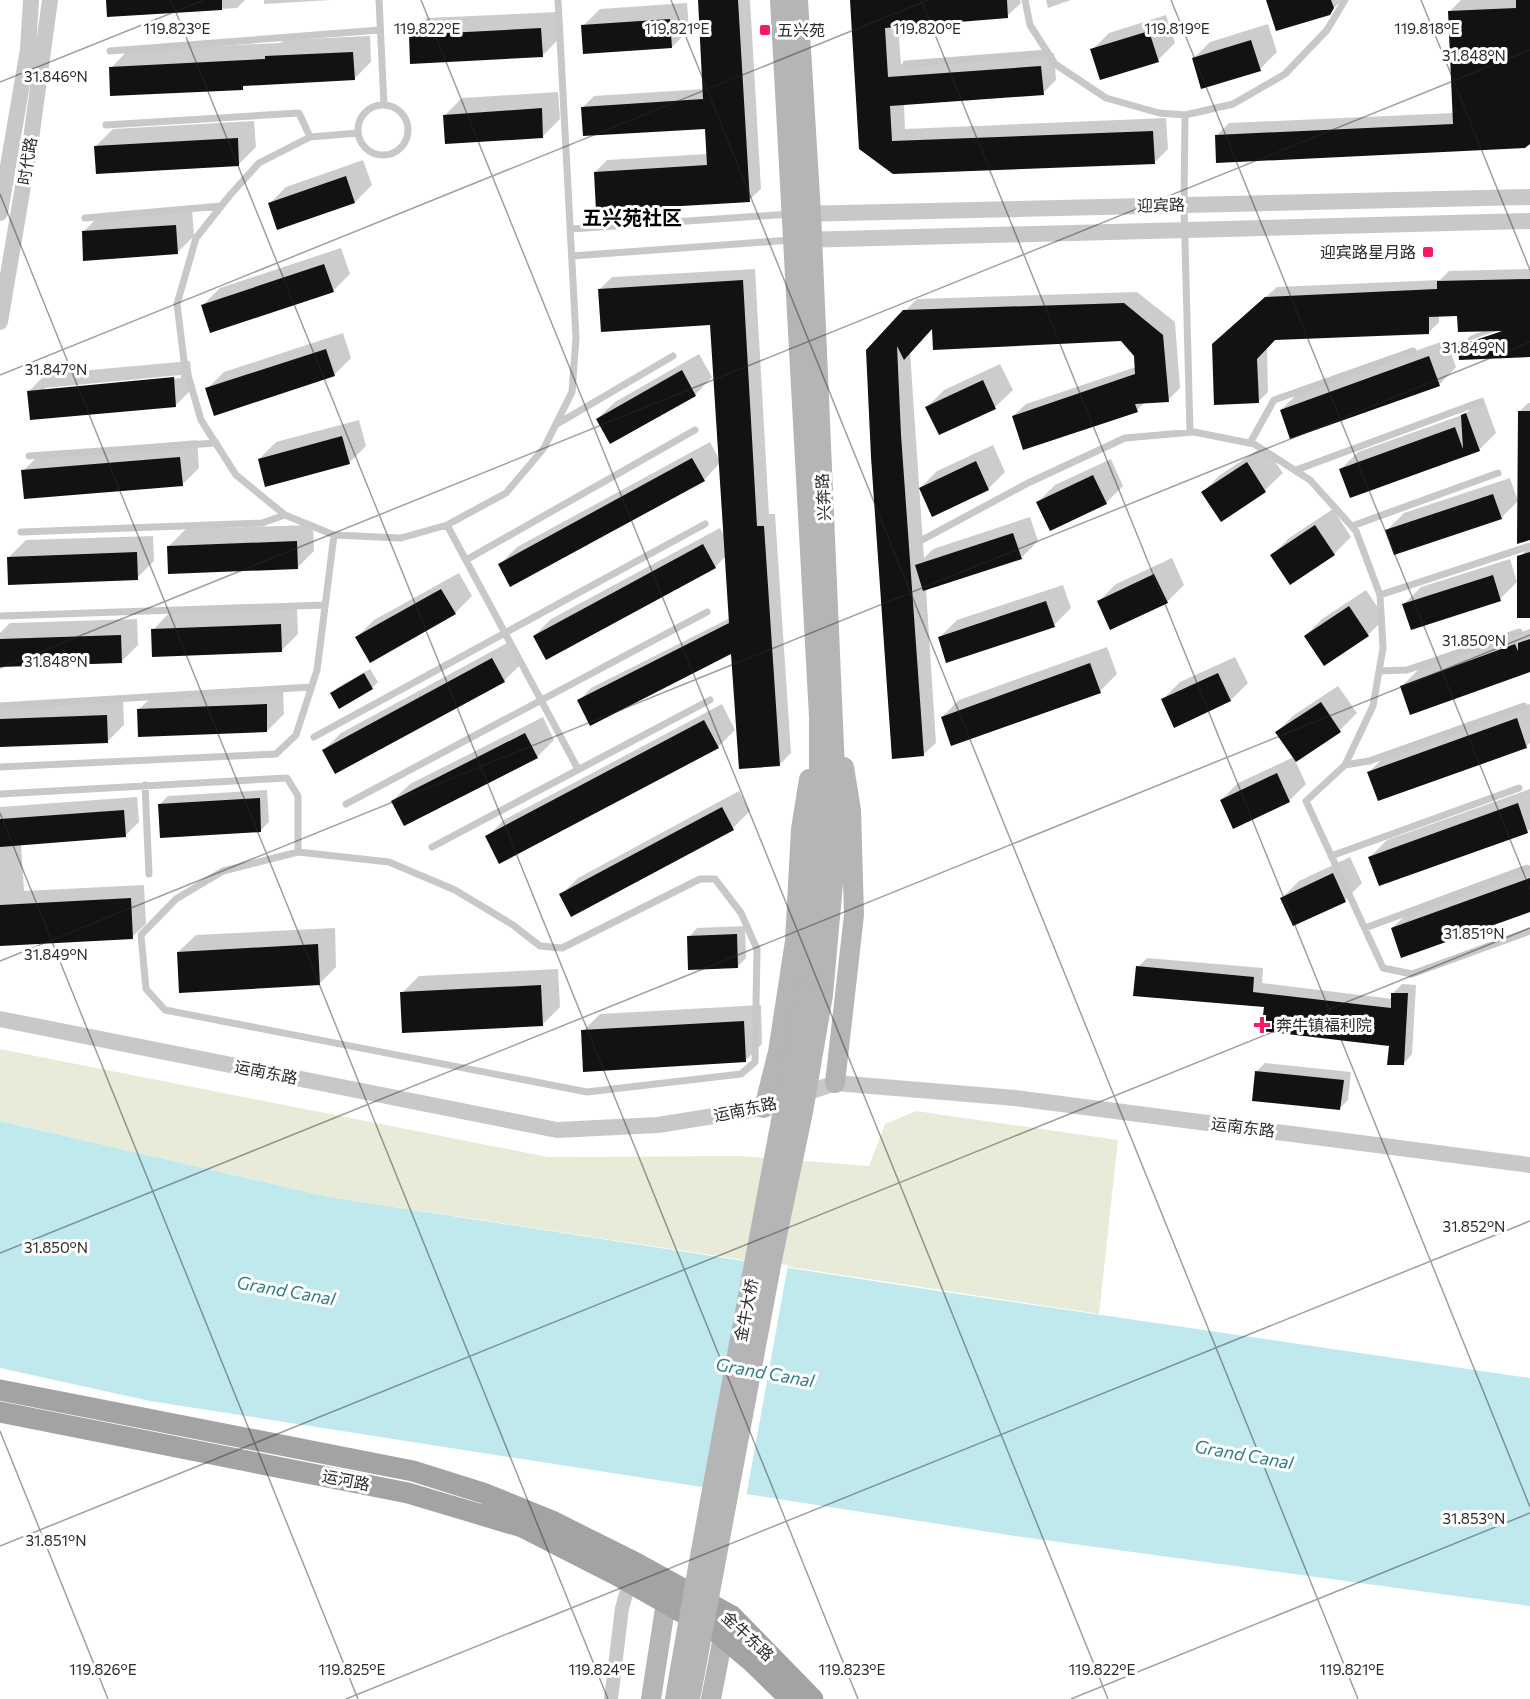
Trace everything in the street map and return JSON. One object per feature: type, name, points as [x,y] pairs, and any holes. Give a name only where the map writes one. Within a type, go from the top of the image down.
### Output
[{"type":"main road","points":[[780,0],[802,214]]},
{"type":"main road","name":"兴奔路","points":[[798,0],[803,240],[826,716],[835,770],[833,883],[814,993]]},
{"type":"main road","points":[[826,716],[843,754],[851,810],[854,915],[835,1083]]},
{"type":"main road","points":[[764,1108],[777,1052],[795,941],[801,829],[826,716]]},
{"type":"main road","name":"金牛大桥","points":[[675,1699],[707,1508],[758,1251],[814,993]]},
{"type":"main road","name":"金牛大桥","points":[[690,1699],[773,1255],[803,1112],[814,993]]},
{"type":"main road","name":"运河路","points":[[0,1390],[413,1471],[483,1492],[552,1521],[671,1598]]},
{"type":"main road","name":"运河路","points":[[0,1412],[408,1492],[522,1527],[633,1572]]},
{"type":"main road","points":[[651,1699],[671,1598]]},
{"type":"main road","points":[[657,1699],[671,1598]]},
{"type":"main road","name":"金牛东路","points":[[671,1598],[732,1616],[813,1699]]},
{"type":"main road","name":"金牛东路","points":[[671,1598],[726,1640],[790,1699]]},
{"type":"main road","points":[[711,1699],[732,1616]]},
{"type":"main road","points":[[718,1699],[726,1640]]},
{"type":"street","name":"时代路","points":[[0,213],[28,50],[31,0]]},
{"type":"street","name":"时代路","points":[[0,322],[31,139],[50,0]]},
{"type":"street","name":"迎宾路","points":[[802,214],[1530,197]]},
{"type":"street","name":"迎宾路","points":[[803,240],[1530,221]]},
{"type":"street","name":"运南东路","points":[[0,1019],[557,1130],[658,1125],[764,1108],[835,1083],[1015,1098],[1530,1165]]},
{"type":"street","points":[[611,1699],[622,1608],[633,1572]]},
{"type":"lane","points":[[379,0],[384,105]]},
{"type":"lane","points":[[358,133],[310,138],[259,163],[196,238],[177,304],[187,370],[201,420],[236,475],[285,515],[334,535],[400,538],[447,525],[506,493],[544,448],[572,392],[576,338],[558,0]]},
{"type":"lane","points":[[1025,0],[1030,26],[1055,64],[1106,98],[1159,113],[1185,115],[1233,104],[1285,74],[1327,30],[1345,0]]},
{"type":"lane","points":[[110,51],[380,30]]},
{"type":"lane","points":[[906,64],[1048,53]]},
{"type":"lane","points":[[384,105],[392,107],[405,118],[408,134],[400,148],[394,152],[378,154],[365,147],[358,133],[359,124],[362,116],[376,106],[384,105]]},
{"type":"lane","points":[[106,125],[299,113],[310,138]]},
{"type":"lane","points":[[1185,115],[1184,205],[1190,432]]},
{"type":"lane","points":[[86,218],[221,206]]},
{"type":"lane","points":[[571,229],[802,214]]},
{"type":"lane","points":[[572,256],[803,240]]},
{"type":"lane","points":[[1250,443],[1274,399],[1413,351]]},
{"type":"lane","points":[[555,426],[673,356]]},
{"type":"lane","points":[[1296,471],[1480,402]]},
{"type":"lane","points":[[466,560],[694,430]]},
{"type":"lane","points":[[922,540],[1028,483],[1125,438],[1190,432],[1250,443],[1310,480],[1356,531],[1380,595],[1383,648],[1373,706],[1345,765],[1306,801],[1383,968],[1412,974],[1530,931]]},
{"type":"lane","points":[[29,456],[216,443]]},
{"type":"lane","points":[[1352,526],[1498,473]]},
{"type":"lane","points":[[21,532],[262,523],[285,515]]},
{"type":"lane","points":[[314,737],[705,524]]},
{"type":"lane","points":[[447,525],[578,770]]},
{"type":"lane","points":[[0,766],[276,754],[296,735],[317,670],[334,535]]},
{"type":"lane","points":[[1380,595],[1530,546]]},
{"type":"lane","points":[[2,616],[325,605]]},
{"type":"lane","points":[[346,804],[707,612]]},
{"type":"lane","points":[[1379,671],[1407,670],[1519,632]]},
{"type":"lane","points":[[0,706],[311,687]]},
{"type":"lane","points":[[432,847],[711,700]]},
{"type":"lane","points":[[1345,765],[1369,761],[1524,706]]},
{"type":"lane","points":[[0,794],[286,778],[298,795],[298,852]]},
{"type":"lane","points":[[145,785],[149,874]]},
{"type":"lane","points":[[1331,856],[1520,788]]},
{"type":"lane","points":[[298,852],[389,862],[455,890],[513,925],[540,946],[562,948],[700,879],[715,879],[741,913],[757,949],[755,1062],[741,1074],[587,1092],[165,1010],[146,989],[141,935],[176,899],[223,872],[298,852]]},
{"type":"lane","points":[[1365,928],[1527,868]]},
{"type":"green space","points":[[0,1049],[548,1157],[740,1156],[869,1166],[885,1124],[916,1111],[1118,1140],[1099,1314],[329,1197],[0,1121]]},
{"type":"water","name":"Grand Canal","points":[[0,1121],[329,1197],[945,1292],[1530,1378],[1530,1606],[1022,1537],[150,1401],[0,1368]]},
{"type":"pier","points":[[749,1259],[788,1265],[746,1497],[707,1491]]},
{"type":"building","points":[[106,0],[222,0],[222,10],[107,17]]},
{"type":"building","points":[[698,0],[738,0],[750,202],[596,211],[594,172],[707,165],[705,129],[583,136],[581,107],[703,99]]},
{"type":"building","points":[[850,0],[1007,0],[1008,18],[885,28],[888,77],[1041,66],[1044,95],[890,106],[892,141],[1153,131],[1155,164],[893,174],[859,149]]},
{"type":"building","points":[[1266,0],[1331,0],[1334,8],[1330,15],[1276,31]]},
{"type":"building","points":[[1516,0],[1530,0],[1530,144],[1525,148],[1216,163],[1215,135],[1453,124],[1448,11],[1516,8]]},
{"type":"building","points":[[670,19],[672,48],[583,54],[581,25]]},
{"type":"building","points":[[541,28],[543,57],[410,64],[409,35]]},
{"type":"building","points":[[1149,31],[1159,62],[1100,80],[1090,49]]},
{"type":"building","points":[[1251,40],[1261,71],[1201,89],[1192,58]]},
{"type":"building","points":[[353,52],[355,80],[243,86],[243,90],[110,96],[109,67]]},
{"type":"building","points":[[542,108],[543,138],[445,144],[443,115]]},
{"type":"building","points":[[238,138],[239,166],[96,174],[94,146]]},
{"type":"building","points":[[346,176],[355,203],[277,230],[268,203]]},
{"type":"building","points":[[176,225],[178,254],[83,261],[82,231]]},
{"type":"building","points":[[324,264],[334,292],[210,333],[201,305]]},
{"type":"building","points":[[1530,279],[1530,357],[1459,360],[1458,346],[1502,331],[1458,332],[1457,316],[1429,317],[1429,334],[1275,340],[1257,359],[1259,403],[1214,405],[1212,344],[1265,297],[1437,289],[1437,281]]},
{"type":"building","points":[[743,280],[757,526],[764,526],[780,766],[739,769],[731,654],[590,726],[577,700],[729,623],[710,325],[601,332],[598,289]]},
{"type":"building","points":[[1124,303],[1163,335],[1169,402],[1135,404],[1138,412],[1023,450],[1012,416],[1135,374],[1134,356],[1121,341],[933,350],[932,329],[904,360],[897,346],[901,435],[924,756],[892,759],[866,350],[903,310]]},
{"type":"building","points":[[326,349],[335,376],[214,416],[205,388]]},
{"type":"building","points":[[1429,356],[1440,386],[1290,439],[1280,410]]},
{"type":"building","points":[[682,370],[696,396],[610,444],[596,419]]},
{"type":"building","points":[[174,377],[176,407],[30,420],[27,391]]},
{"type":"building","points":[[983,380],[996,409],[939,435],[925,407]]},
{"type":"building","points":[[1518,411],[1530,411],[1530,540],[1517,544]]},
{"type":"building","points":[[1466,413],[1480,451],[1350,498],[1339,469],[1455,427],[1463,449],[1461,415]]},
{"type":"building","points":[[342,436],[350,464],[265,487],[258,459]]},
{"type":"building","points":[[180,457],[183,486],[24,499],[21,470]]},
{"type":"building","points":[[692,458],[705,481],[510,587],[498,564]]},
{"type":"building","points":[[976,461],[989,490],[932,517],[919,488]]},
{"type":"building","points":[[1247,462],[1266,492],[1221,522],[1201,492]]},
{"type":"building","points":[[1093,475],[1107,504],[1050,531],[1036,502]]},
{"type":"building","points":[[1493,494],[1502,519],[1394,555],[1385,530]]},
{"type":"building","points":[[1315,525],[1335,555],[1290,585],[1270,555]]},
{"type":"building","points":[[1013,533],[1022,559],[923,591],[915,565]]},
{"type":"building","points":[[297,541],[298,569],[168,574],[167,546]]},
{"type":"building","points":[[703,544],[716,568],[546,660],[533,636]]},
{"type":"building","points":[[137,552],[138,580],[8,585],[7,557]]},
{"type":"building","points":[[1530,552],[1530,618],[1517,618],[1517,556]]},
{"type":"building","points":[[1154,574],[1168,603],[1110,630],[1097,601]]},
{"type":"building","points":[[1493,575],[1501,601],[1411,630],[1402,604]]},
{"type":"building","points":[[441,589],[456,614],[370,663],[355,637]]},
{"type":"building","points":[[1046,601],[1055,627],[946,663],[938,637]]},
{"type":"building","points":[[1349,606],[1369,636],[1324,666],[1304,636]]},
{"type":"building","points":[[281,624],[282,652],[152,657],[151,629]]},
{"type":"building","points":[[121,635],[122,663],[0,667],[0,639]]},
{"type":"building","points":[[1530,639],[1530,672],[1410,715],[1400,686],[1515,644],[1518,651],[1518,643]]},
{"type":"building","points":[[492,658],[505,682],[335,774],[322,750]]},
{"type":"building","points":[[1090,663],[1101,693],[951,746],[941,717]]},
{"type":"building","points":[[364,673],[373,689],[339,709],[330,693]]},
{"type":"building","points":[[1218,673],[1231,701],[1174,728],[1161,699]]},
{"type":"building","points":[[1321,702],[1341,732],[1296,762],[1275,732]]},
{"type":"building","points":[[267,704],[267,732],[138,737],[137,709]]},
{"type":"building","points":[[107,715],[108,743],[0,747],[0,719]]},
{"type":"building","points":[[1517,718],[1527,748],[1378,801],[1367,772]]},
{"type":"building","points":[[704,720],[719,748],[499,864],[485,836]]},
{"type":"building","points":[[525,733],[538,758],[404,826],[391,801]]},
{"type":"building","points":[[1277,773],[1290,802],[1233,829],[1220,800]]},
{"type":"building","points":[[260,798],[261,832],[160,838],[158,804]]},
{"type":"building","points":[[1518,803],[1528,833],[1379,886],[1368,857]]},
{"type":"building","points":[[722,807],[734,830],[571,917],[559,894]]},
{"type":"building","points":[[124,810],[126,837],[0,847],[0,819]]},
{"type":"building","points":[[1333,873],[1346,902],[1293,926],[1280,898]]},
{"type":"building","points":[[1530,878],[1530,912],[1401,958],[1391,928]]},
{"type":"building","points":[[131,898],[133,939],[0,946],[0,905]]},
{"type":"building","points":[[737,934],[738,968],[688,970],[687,936]]},
{"type":"building","points":[[318,944],[320,985],[179,993],[177,952]]},
{"type":"building","points":[[1136,966],[1254,977],[1253,992],[1391,1008],[1391,993],[1408,993],[1404,1065],[1387,1065],[1389,1046],[1261,1031],[1264,1007],[1133,996]]},
{"type":"building","points":[[541,985],[543,1026],[402,1033],[400,992]]},
{"type":"building","points":[[744,1021],[746,1062],[583,1072],[581,1030]]},
{"type":"building","points":[[1255,1071],[1344,1080],[1340,1110],[1252,1101]]},
{"type":"place","name":"五兴苑","points":[[765,30]]},
{"type":"place","name":"迎宾路星月路","points":[[1428,252]]},
{"type":"place","name":"奔牛镇福利院","points":[[1262,1025]]},
{"type":"district","name":"五兴苑社区","points":[[632,218]]}]
